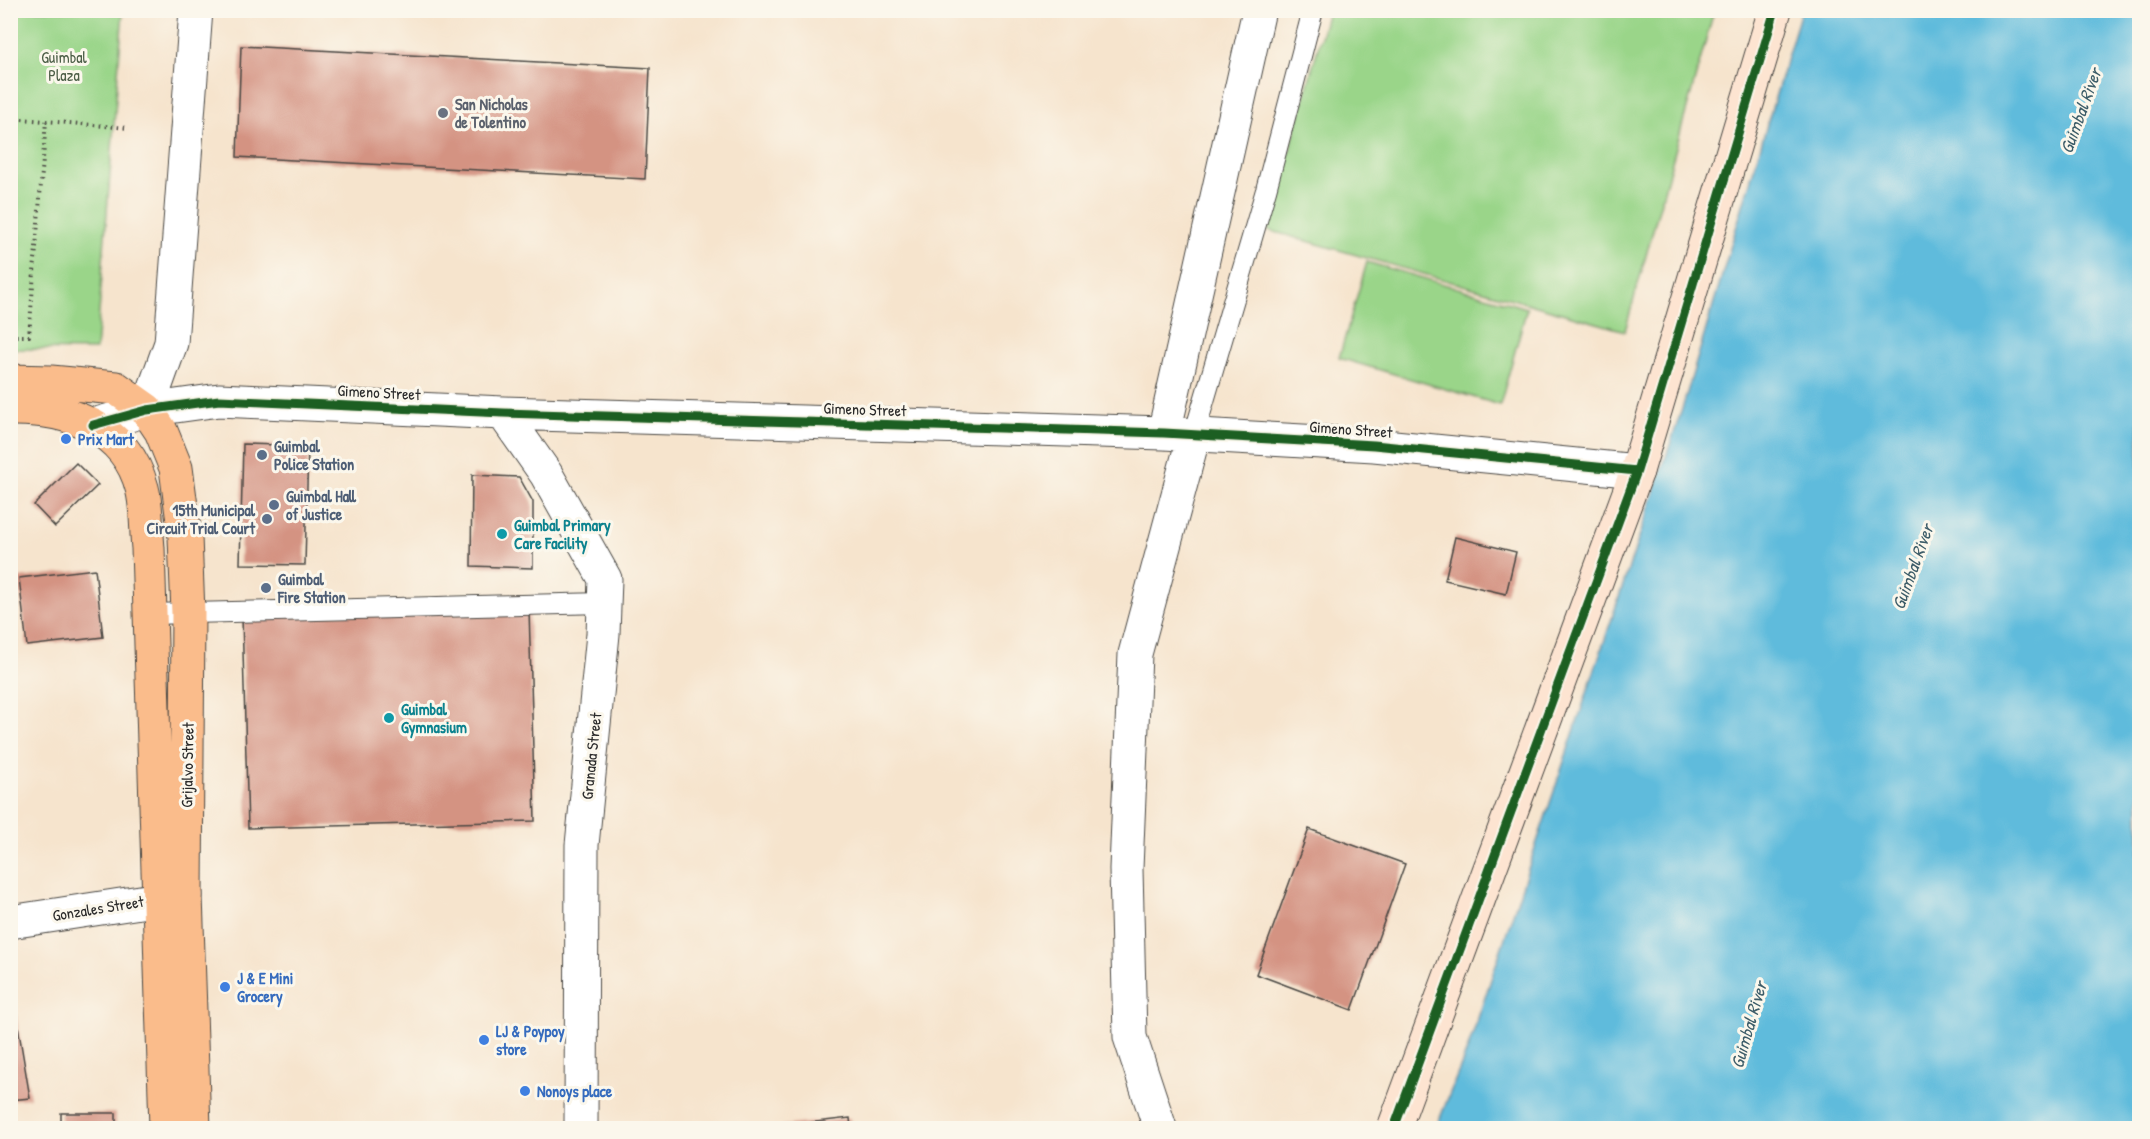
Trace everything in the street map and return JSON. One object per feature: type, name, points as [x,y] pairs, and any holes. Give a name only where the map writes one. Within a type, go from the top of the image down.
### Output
[{"type":"main road","points":[[10,381],[116,388],[147,410]]},
{"type":"main road","name":"Grijalvo Street","points":[[10,409],[28,408],[60,413],[93,425],[114,439],[128,456],[142,488],[172,897],[194,1128]]},
{"type":"main road","name":"Grijalvo Street","points":[[147,410],[161,431],[176,468],[185,537],[188,613],[172,897],[166,1128]]},
{"type":"street","points":[[147,410],[171,342],[196,10]]},
{"type":"street","points":[[1161,1128],[1130,1037],[1126,870],[1135,654],[1179,434],[1258,10]]},
{"type":"street","points":[[1394,1128],[1637,471],[1775,10]]},
{"type":"street","name":"Gimeno Street","points":[[93,425],[147,410],[219,400],[503,413],[1179,434],[1374,445],[1637,471]]},
{"type":"street","name":"Granada Street","points":[[503,413],[546,474],[605,579],[603,634],[582,845],[581,1128]]},
{"type":"street","name":"Gonzales Street","points":[[10,922],[172,897]]},
{"type":"lane","points":[[1179,434],[1266,190],[1313,10]]},
{"type":"lane","points":[[150,614],[604,603]]},
{"type":"path","points":[[10,118],[128,128]]},
{"type":"path","points":[[10,336],[29,336],[46,122]]},
{"type":"green space","name":"Guimbal Plaza","points":[[11,10],[123,11],[96,350],[11,349]]},
{"type":"green space","points":[[1328,11],[1714,11],[1625,331],[1268,230]]},
{"type":"green space","points":[[1367,262],[1527,308],[1500,405],[1339,358]]},
{"type":"water","name":"Guimbal River","points":[[1801,11],[2139,11],[2139,1128],[1436,1128],[1468,1048],[1683,406]]},
{"type":"building","name":"San Nicholas de Tolentino","points":[[241,46],[650,68],[645,179],[237,157]]},
{"type":"building","name":"Guimbal Hall of Justice","points":[[243,444],[308,446],[305,565],[240,564]]},
{"type":"building","points":[[76,463],[98,485],[55,527],[34,505]]},
{"type":"building","name":"Guimbal Primary Care Facility","points":[[472,475],[519,477],[533,502],[533,568],[471,566]]},
{"type":"building","points":[[1455,537],[1516,552],[1506,594],[1445,580]]},
{"type":"building","points":[[95,569],[103,637],[27,646],[19,578]]},
{"type":"building","name":"Guimbal Gymnasium","points":[[529,609],[535,821],[248,828],[242,616]]},
{"type":"building","points":[[1309,829],[1405,864],[1352,1010],[1256,974]]},
{"type":"building","points":[[10,978],[30,1098],[10,1100]]},
{"type":"building","points":[[61,1113],[116,1113],[116,1128],[61,1128]]},
{"type":"building","points":[[850,1118],[851,1128],[781,1128],[781,1126]]},
{"type":"cycle path","points":[[1394,1128],[1637,471],[1775,10]]},
{"type":"cycle path","points":[[93,425],[147,410],[219,400],[503,413],[1164,433],[1374,445],[1637,471]]},
{"type":"place","name":"San Nicholas de Tolentino","points":[[443,113]]},
{"type":"place","name":"Prix Mart","points":[[66,439]]},
{"type":"place","name":"Guimbal Police Station","points":[[262,455]]},
{"type":"place","name":"Guimbal Hall of Justice","points":[[274,505]]},
{"type":"place","name":"15th Municipal Circuit Trial Court","points":[[267,519]]},
{"type":"place","name":"Guimbal Primary Care Facility","points":[[502,534]]},
{"type":"place","name":"Guimbal Fire Station","points":[[266,588]]},
{"type":"place","name":"Guimbal Gymnasium","points":[[389,718]]},
{"type":"place","name":"J & E Mini Grocery","points":[[225,987]]},
{"type":"place","name":"LJ & Poypoy store","points":[[484,1040]]},
{"type":"place","name":"Nonoys place","points":[[525,1091]]}]
